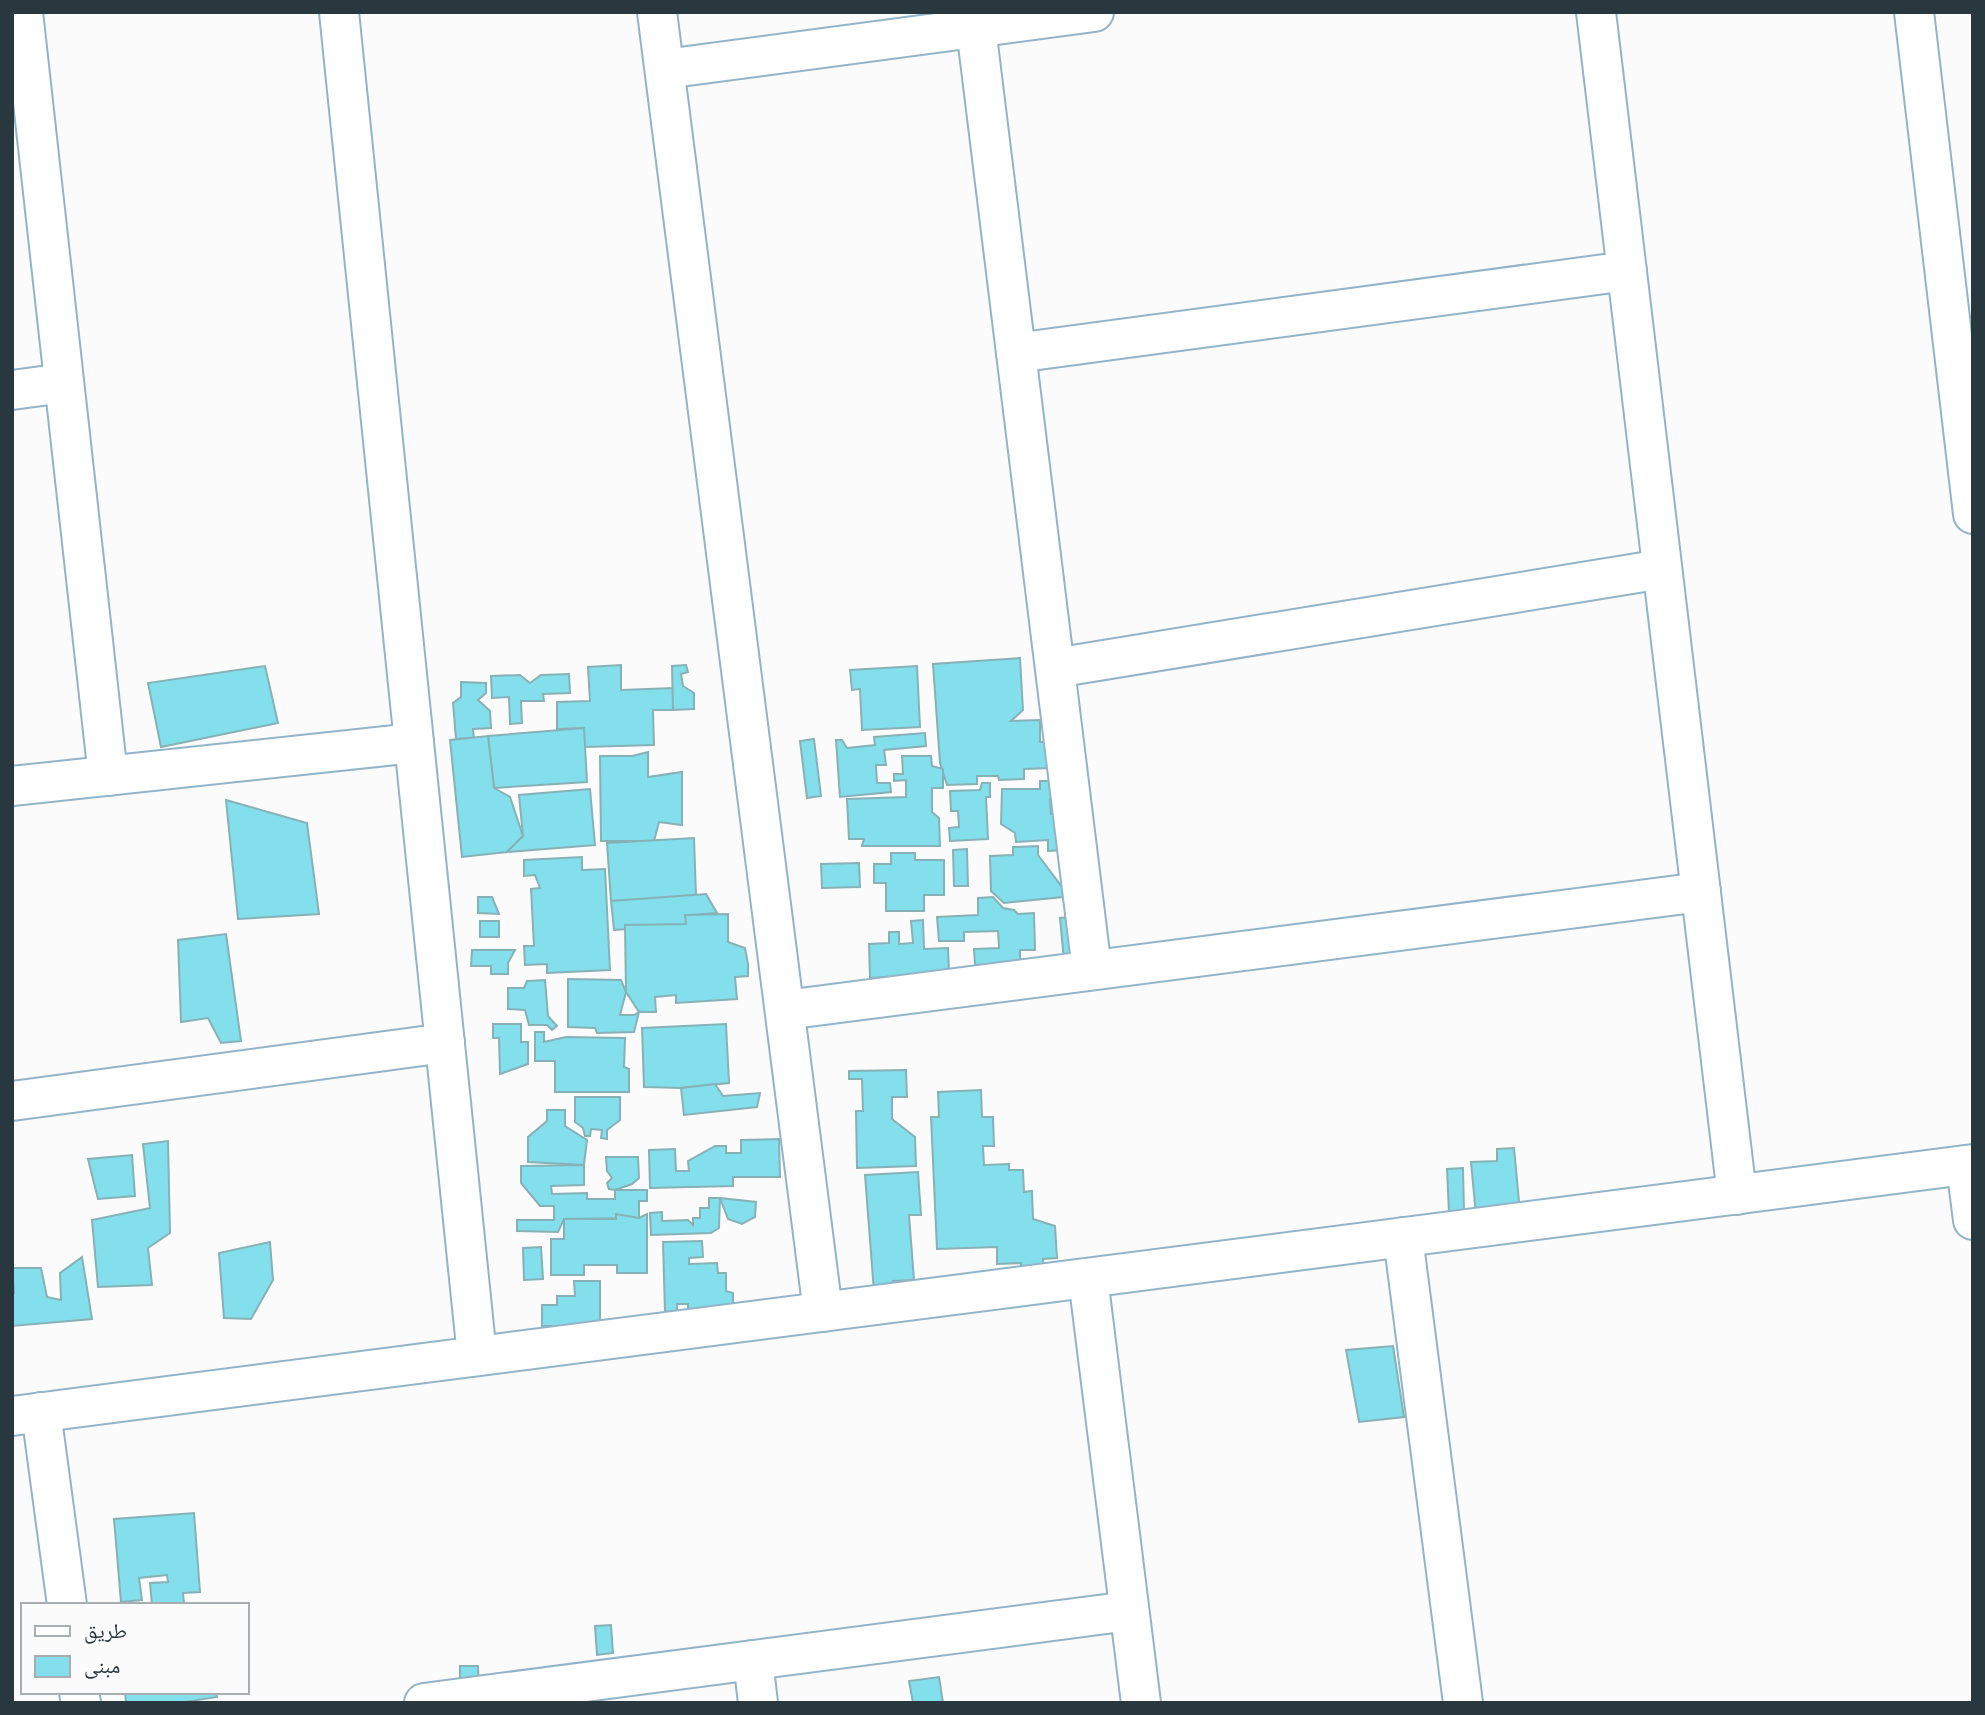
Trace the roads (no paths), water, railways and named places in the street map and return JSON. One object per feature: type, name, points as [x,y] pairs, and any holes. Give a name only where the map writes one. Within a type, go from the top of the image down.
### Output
[{"type":"street","points":[[23,12],[26,166],[64,383],[108,776]]},
{"type":"street","points":[[339,12],[477,1356]]},
{"type":"street","points":[[657,12],[823,1312]]},
{"type":"street","points":[[665,69],[1094,12]]},
{"type":"street","points":[[1596,12],[1737,1195]]},
{"type":"street","points":[[1914,12],[1973,514]]},
{"type":"street","points":[[976,28],[1093,970]]},
{"type":"street","points":[[1016,353],[1627,271]]},
{"type":"street","points":[[12,390],[64,383]]},
{"type":"street","points":[[1055,668],[1662,569]]},
{"type":"street","points":[[12,786],[414,743]]},
{"type":"street","points":[[785,1010],[1701,892]]},
{"type":"street","points":[[12,1101],[445,1043]]},
{"type":"street","points":[[67,1603],[27,1414],[1969,1165],[1973,1220]]},
{"type":"street","points":[[1403,1237],[1463,1703]]},
{"type":"street","points":[[1088,1278],[1141,1703]]},
{"type":"street","points":[[424,1703],[1129,1611]]},
{"type":"street","points":[[753,1660],[758,1703]]}]
